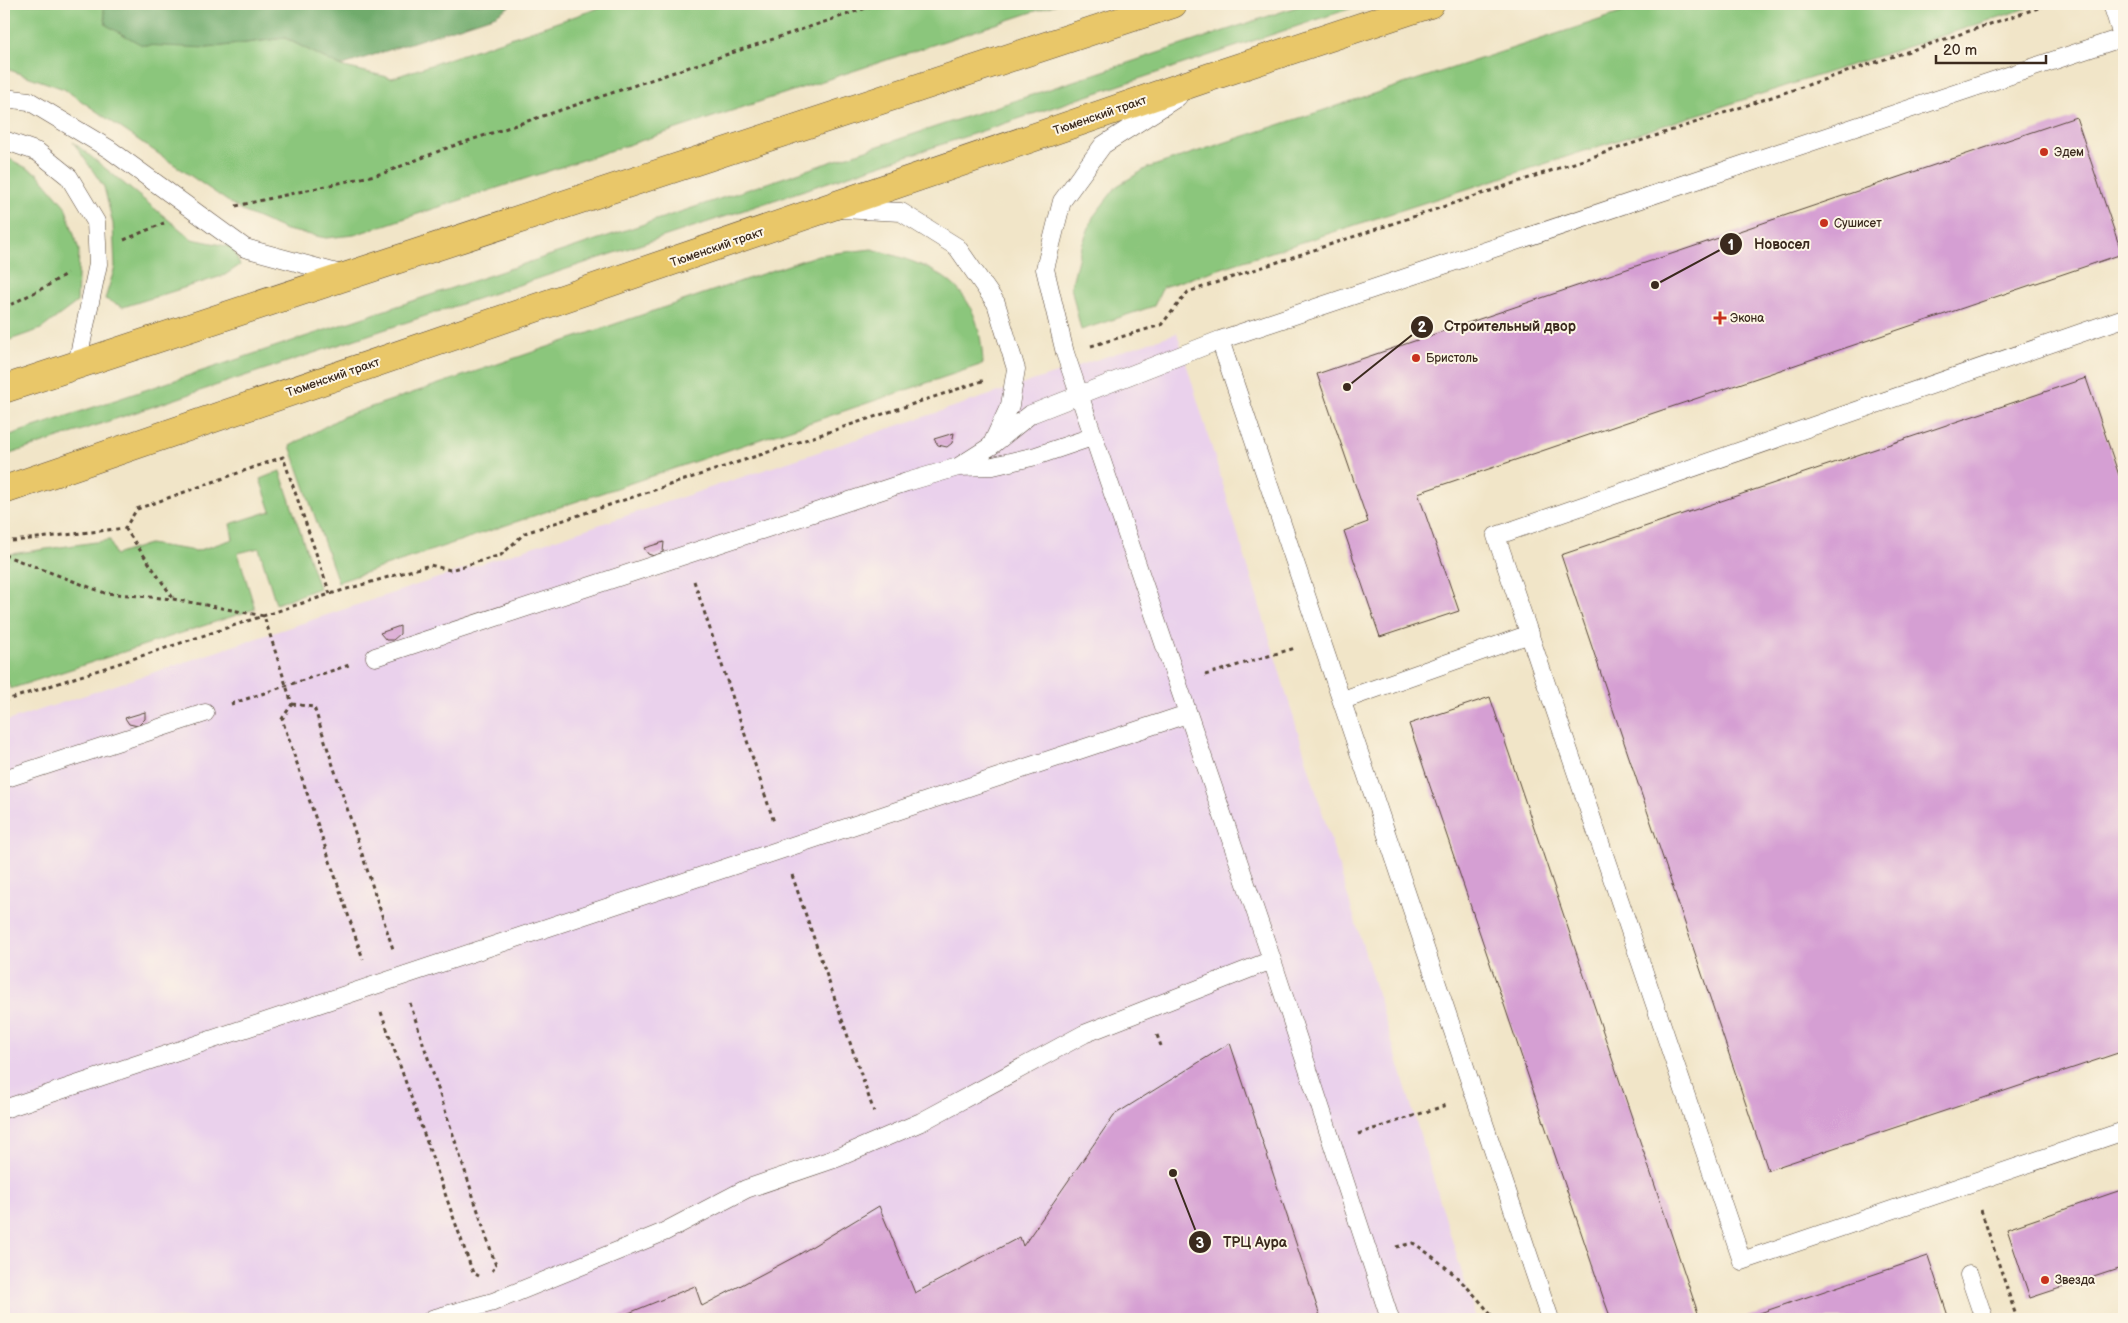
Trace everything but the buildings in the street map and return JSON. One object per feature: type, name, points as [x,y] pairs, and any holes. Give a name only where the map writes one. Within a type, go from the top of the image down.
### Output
[{"type":"main road","points":[[4,388],[1173,4]]},
{"type":"main road","name":"Тюменский тракт","points":[[4,490],[1210,77],[1430,4]]},
{"type":"lane","points":[[375,657],[958,467],[991,446],[1031,414],[1220,340],[2124,38],[2112,4]]},
{"type":"lane","points":[[1210,77],[1103,145],[1062,201],[1045,269],[1065,353],[1078,395],[1272,960],[1390,1319]]},
{"type":"lane","points":[[4,98],[29,101],[110,149],[245,248],[345,276]]},
{"type":"lane","points":[[4,140],[38,152],[69,177],[96,222],[98,264],[78,364]]},
{"type":"lane","points":[[830,208],[901,212],[957,247],[996,303],[1016,370],[1010,405],[991,446]]},
{"type":"lane","points":[[2124,318],[1496,536],[1742,1261],[2124,1131]]},
{"type":"lane","points":[[1220,340],[1343,700],[1550,1319]]},
{"type":"lane","points":[[958,467],[993,466],[1036,456],[1092,436]]},
{"type":"lane","points":[[1343,700],[1530,634]]},
{"type":"lane","points":[[4,779],[205,713]]},
{"type":"lane","points":[[4,1109],[1187,714]]},
{"type":"lane","points":[[432,1319],[493,1302],[664,1232],[746,1188],[837,1158],[921,1122],[1084,1034],[1272,960]]},
{"type":"lane","points":[[1969,1275],[1984,1319]]},
{"type":"path","points":[[4,308],[47,286],[97,253],[154,225],[384,173],[444,148],[878,4]]},
{"type":"path","points":[[4,542],[125,528],[138,510],[283,457],[330,594]]},
{"type":"path","points":[[125,528],[173,599]]},
{"type":"path","points":[[4,555],[105,593],[173,599],[264,616],[292,704]]},
{"type":"path","points":[[1176,684],[1322,639]]},
{"type":"path","points":[[205,713],[375,657]]},
{"type":"path","points":[[1332,1142],[1448,1104]]},
{"type":"path","points":[[1990,1235],[2017,1319]]},
{"type":"path","points":[[1368,1253],[1412,1244],[1434,1257],[1474,1294],[1494,1319]]},
{"type":"shaded area","points":[[1177,333],[1476,1319],[4,1319],[4,722]]},
{"type":"green space","points":[[4,4],[103,4],[106,25],[207,48],[285,38],[340,66],[392,78],[611,4],[1057,4],[354,235],[326,238],[286,230],[242,211],[64,89],[4,68]]},
{"type":"green space","points":[[103,4],[513,4],[496,15],[340,66],[285,38],[207,48],[142,45],[106,25]]},
{"type":"green space","points":[[1305,4],[1364,4],[4,456],[4,437]]},
{"type":"green space","points":[[1648,4],[2040,4],[1163,287],[1154,306],[1081,330],[1071,287],[1080,251],[1093,217],[1117,186],[1147,168]]},
{"type":"green space","points":[[73,142],[192,239],[232,247],[240,265],[225,275],[123,307],[105,299],[115,267],[113,224],[104,187]]},
{"type":"green space","points":[[4,156],[38,174],[65,206],[79,250],[77,302],[41,329],[4,342]]},
{"type":"green space","points":[[872,249],[918,264],[937,273],[952,284],[965,298],[974,315],[980,337],[983,364],[338,582],[290,446],[342,417],[818,255]]},
{"type":"green space","points":[[280,471],[319,588],[276,604],[259,548],[238,553],[255,609],[10,689],[4,669],[4,555],[110,540],[115,555],[149,544],[197,551],[233,539],[230,524],[271,511],[260,479]]},
{"type":"place","name":"Эдем","points":[[2044,152]]},
{"type":"place","name":"Сушисет","points":[[1824,223]]},
{"type":"place","name":"Новосел","points":[[1655,285]]},
{"type":"place","name":"Экона","points":[[1720,318]]},
{"type":"place","name":"Бристоль","points":[[1416,358]]},
{"type":"place","name":"Строительный двор","points":[[1347,387]]},
{"type":"place","name":"ТРЦ Аура","points":[[1173,1173]]},
{"type":"place","name":"Звезда","points":[[2045,1280]]}]
